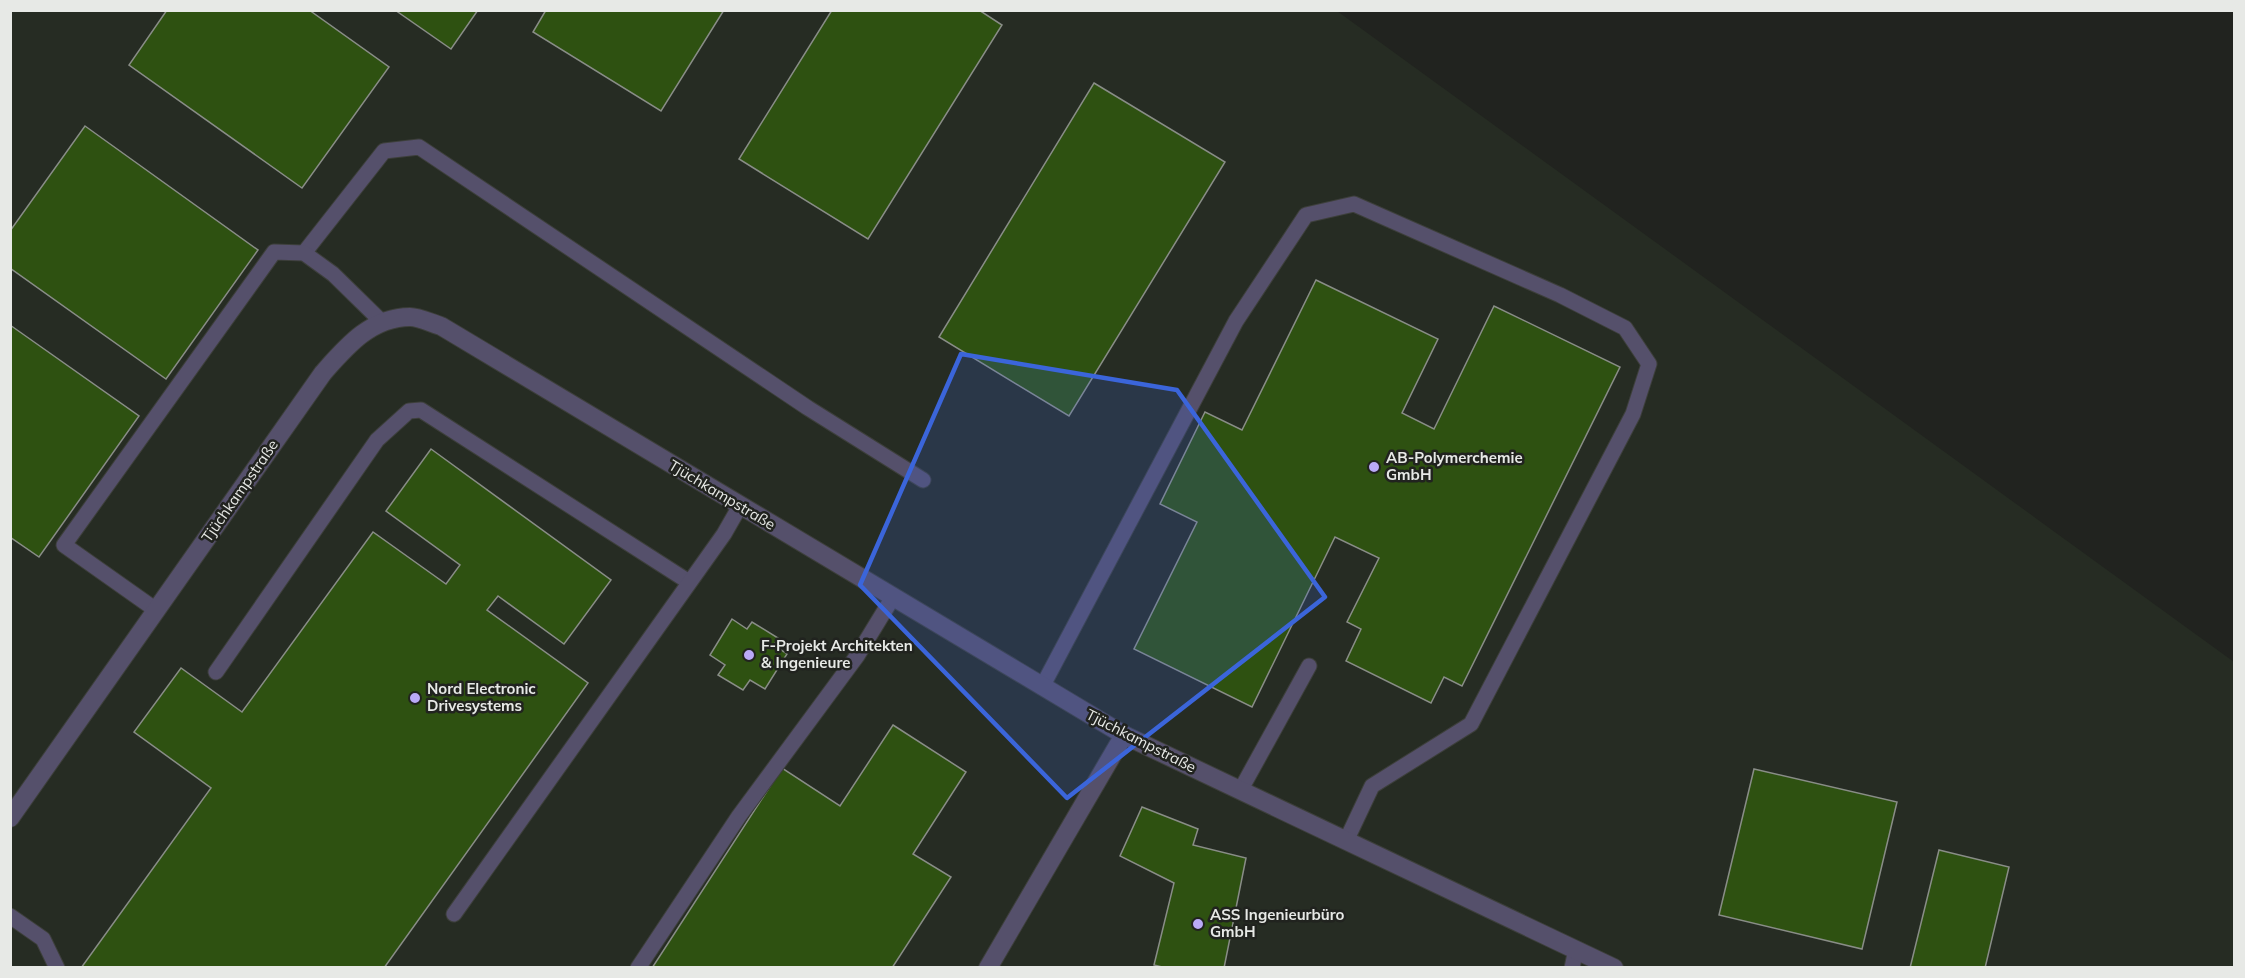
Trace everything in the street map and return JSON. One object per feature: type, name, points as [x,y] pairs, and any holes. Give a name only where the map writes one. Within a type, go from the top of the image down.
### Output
[{"type":"street","name":"Tjüchkampstraße","points":[[10,818],[323,373],[352,340],[382,321],[411,317],[441,326],[1124,735],[1614,968]]},
{"type":"street","points":[[988,968],[1124,735]]},
{"type":"lane","points":[[304,253],[384,151],[419,147],[808,408],[923,480]]},
{"type":"lane","points":[[1042,687],[1236,321],[1306,216],[1354,204],[1560,294],[1625,328],[1649,364],[1633,414],[1471,724],[1372,786],[1346,841]]},
{"type":"lane","points":[[156,610],[64,545],[274,252],[304,253],[333,274],[382,321]]},
{"type":"lane","points":[[216,672],[377,440],[393,422],[409,411],[421,410],[689,582]]},
{"type":"lane","points":[[453,914],[724,534],[740,506]]},
{"type":"lane","points":[[638,968],[739,816],[857,656],[892,597]]},
{"type":"lane","points":[[1240,790],[1309,666]]},
{"type":"lane","points":[[10,916],[43,939],[57,968]]},
{"type":"lane","points":[[1572,968],[1576,949]]},
{"type":"highlighted area","points":[[961,354],[1177,390],[1325,597],[1067,798],[860,585]]},
{"type":"shaded area","points":[[10,11],[1337,11],[2234,662],[2234,967],[11,967]]},
{"type":"building","points":[[167,10],[309,10],[389,67],[302,188],[129,65]]},
{"type":"building","points":[[395,10],[478,10],[451,49]]},
{"type":"building","points":[[546,10],[724,10],[661,111],[533,32]]},
{"type":"building","points":[[832,10],[979,10],[1002,25],[868,239],[739,159]]},
{"type":"building","points":[[1094,83],[1225,162],[1069,416],[939,337]]},
{"type":"building","points":[[85,126],[258,250],[166,379],[10,268],[10,231]]},
{"type":"building","name":"AB-Polymerchemie GmbH","points":[[1316,280],[1438,339],[1402,413],[1434,429],[1494,306],[1620,367],[1462,686],[1444,677],[1431,703],[1346,661],[1361,629],[1347,622],[1379,558],[1335,537],[1252,707],[1134,649],[1197,522],[1160,504],[1205,412],[1242,430]]},
{"type":"building","points":[[10,325],[139,416],[39,557],[10,537]]},
{"type":"building","name":"Nord Electronic Drivesystems","points":[[431,449],[611,580],[564,644],[498,596],[487,610],[588,683],[384,968],[81,968],[211,788],[134,732],[181,668],[242,712],[373,532],[446,584],[460,565],[386,511]]},
{"type":"building","name":"F-Projekt Architekten & Ingenieure","points":[[732,619],[747,629],[752,622],[778,638],[774,645],[787,654],[765,689],[750,680],[743,690],[718,675],[725,665],[710,655]]},
{"type":"building","points":[[893,725],[966,772],[913,854],[951,877],[892,968],[652,968],[782,768],[840,806]]},
{"type":"building","points":[[1754,769],[1897,802],[1862,949],[1719,915]]},
{"type":"building","name":"ASS Ingenieurbüro GmbH","points":[[1142,807],[1198,829],[1193,845],[1246,858],[1224,968],[1166,968],[1154,965],[1174,883],[1120,856]]},
{"type":"building","points":[[1939,850],[2009,867],[1985,968],[1910,968]]},
{"type":"place","name":"AB-Polymerchemie GmbH","points":[[1374,467]]},
{"type":"place","name":"F-Projekt Architekten & Ingenieure","points":[[749,655]]},
{"type":"place","name":"Nord Electronic Drivesystems","points":[[415,698]]},
{"type":"place","name":"ASS Ingenieurbüro GmbH","points":[[1198,924]]}]
